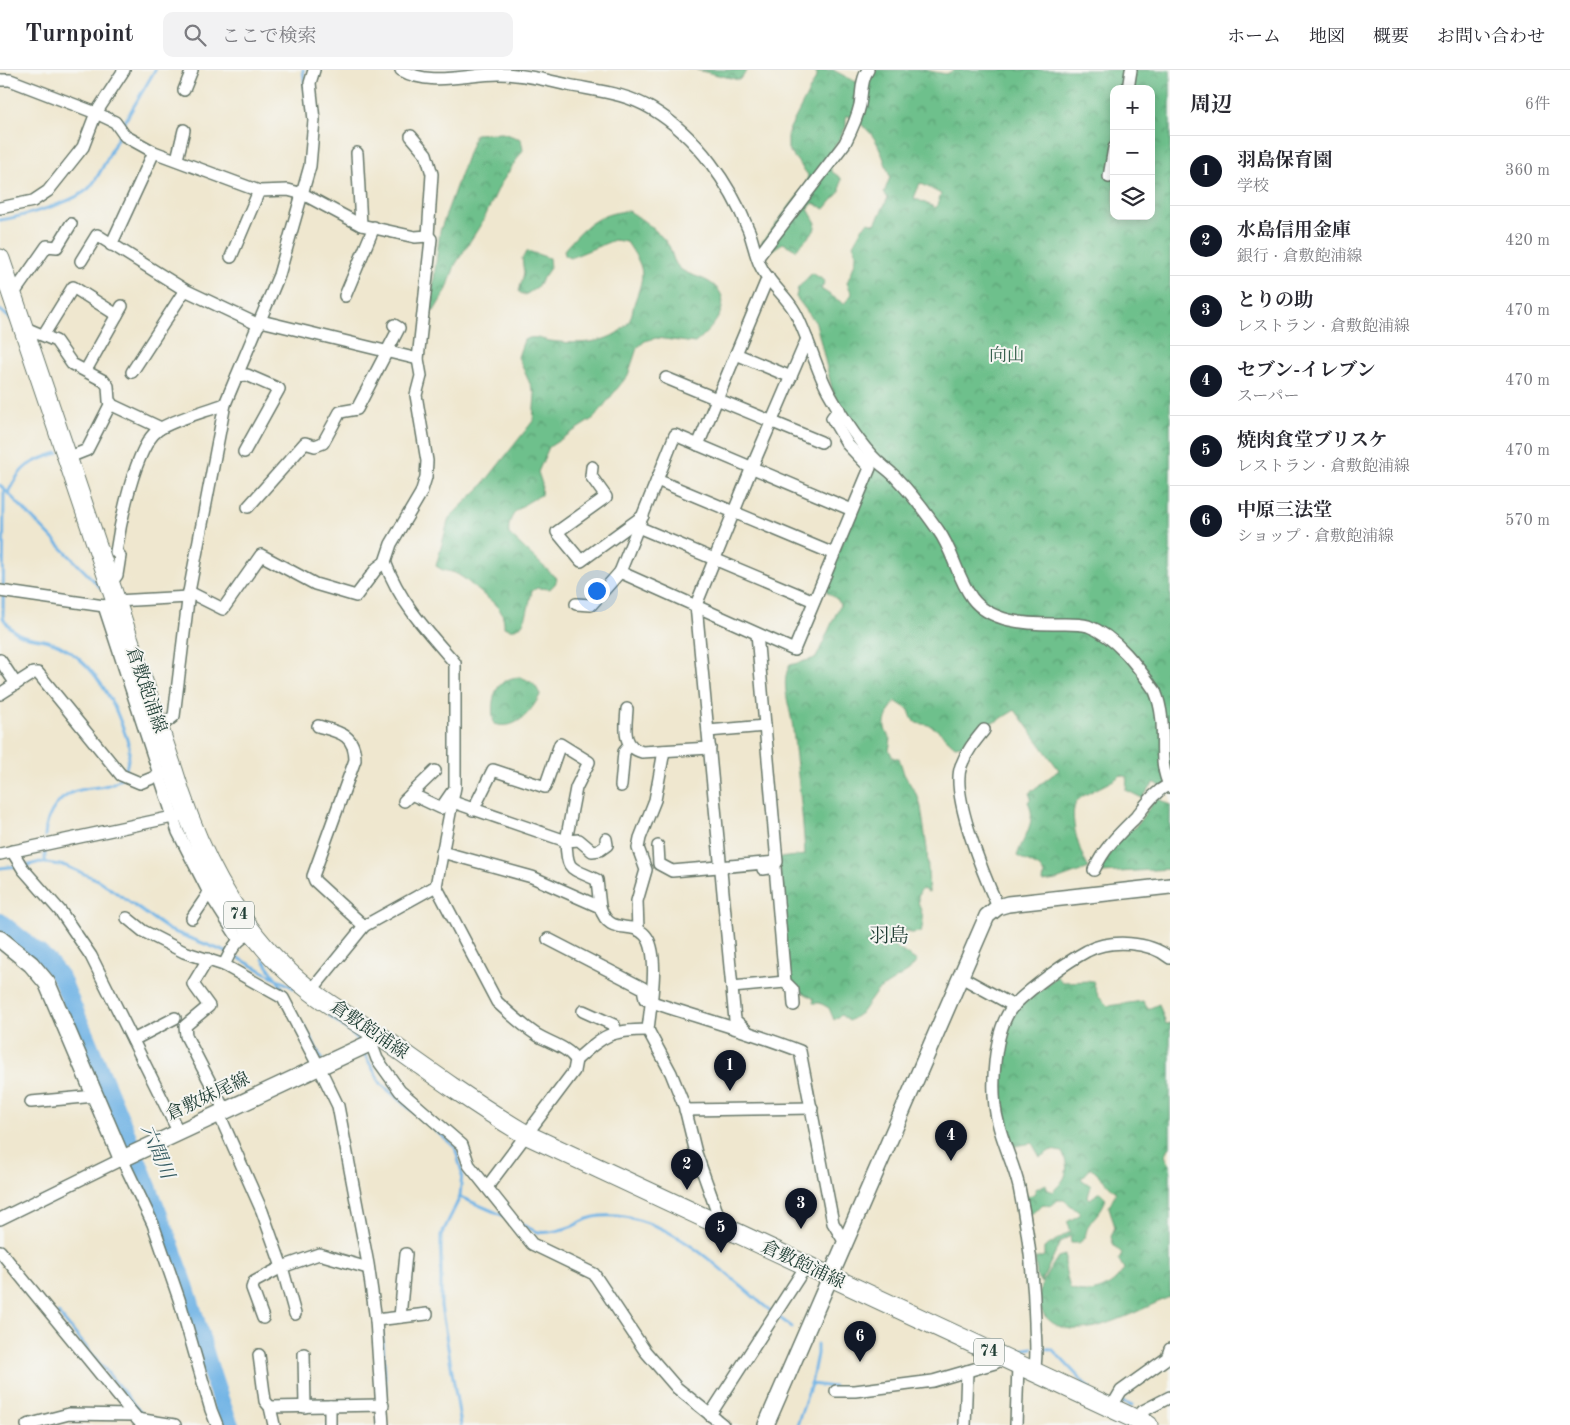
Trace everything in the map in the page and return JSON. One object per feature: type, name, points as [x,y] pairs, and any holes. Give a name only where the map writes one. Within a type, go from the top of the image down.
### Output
[{"type":"main road","name":"倉敷飽浦線","points":[[0,259],[67,458],[111,601],[159,728],[166,772],[180,816],[229,900],[245,936],[277,961],[368,1043],[525,1134],[1018,1365],[1114,1402],[1141,1422]]},
{"type":"main road","points":[[0,939],[31,964],[47,983],[95,1096],[129,1156]]},
{"type":"main road","name":"倉敷妹尾線","points":[[129,1156],[368,1043]]},
{"type":"street","points":[[0,208],[34,201],[48,191],[83,147],[96,113],[124,70]]},
{"type":"street","points":[[184,90],[192,70]]},
{"type":"street","points":[[159,728],[174,716],[189,595],[225,404],[279,275],[310,166],[313,139],[310,83],[314,70]]},
{"type":"street","points":[[401,70],[409,75],[424,78],[448,79],[500,74],[527,76],[624,95],[651,108],[670,121],[696,146],[729,189],[750,234],[760,266],[794,309],[817,366],[839,409],[861,442],[898,479],[941,534],[965,587],[982,608],[1012,621],[1087,626],[1105,635],[1125,654],[1156,692],[1166,710],[1169,736],[1166,773],[1169,786],[1156,791],[1134,818],[1103,850],[1094,870]]},
{"type":"street","points":[[758,257],[845,143],[855,122],[864,74],[868,70]]},
{"type":"street","points":[[1129,85],[1131,70]]},
{"type":"street","points":[[0,80],[10,80],[96,113],[115,122],[125,136],[154,152],[259,191],[288,190],[303,194],[361,224],[415,237],[428,236]]},
{"type":"street","points":[[177,159],[184,130]]},
{"type":"street","points":[[2,591],[111,601],[189,595],[223,609],[261,555],[315,584],[356,596],[377,568],[385,562],[391,544],[421,493],[426,477],[427,462],[416,395],[420,376],[418,359],[431,239],[428,236],[432,174],[426,154],[411,136]]},
{"type":"street","points":[[111,245],[154,152]]},
{"type":"street","points":[[357,153],[361,224]]},
{"type":"street","points":[[1109,177],[1110,171]]},
{"type":"street","points":[[230,257],[259,191]]},
{"type":"street","points":[[12,296],[47,246],[56,247],[71,224]]},
{"type":"street","points":[[345,296],[374,227]]},
{"type":"street","points":[[81,261],[97,235],[185,290],[260,323],[418,359]]},
{"type":"street","points":[[698,445],[768,278]]},
{"type":"street","points":[[44,334],[73,287],[119,310],[86,370]]},
{"type":"street","points":[[132,372],[185,290]]},
{"type":"street","points":[[248,507],[305,443],[315,446],[323,443],[340,412],[357,409],[399,328],[394,325]]},
{"type":"street","points":[[23,327],[44,334],[56,341],[72,364],[86,370],[104,381],[108,386],[110,403],[87,450],[67,458]]},
{"type":"street","points":[[747,1031],[735,1020],[696,605],[807,339]]},
{"type":"street","points":[[736,354],[791,377]]},
{"type":"street","points":[[237,376],[247,375],[279,389],[244,452]]},
{"type":"street","points":[[666,378],[820,442]]},
{"type":"street","points":[[110,403],[161,428]]},
{"type":"street","points":[[0,694],[34,673],[38,673],[123,776],[140,783],[166,772],[111,601],[120,556],[116,552],[122,514],[129,490],[151,437],[161,428],[225,404]]},
{"type":"street","points":[[620,572],[794,650],[870,468],[848,444],[832,418],[839,409]]},
{"type":"street","points":[[576,604],[592,604],[620,572],[675,436],[852,510]]},
{"type":"street","points":[[592,467],[591,476],[606,497],[557,532],[581,561],[640,521]]},
{"type":"street","points":[[657,480],[834,554]]},
{"type":"street","points":[[640,521],[715,559],[814,601]]},
{"type":"street","points":[[385,562],[394,586],[411,612],[455,663],[455,787],[436,886],[497,1002],[512,1017],[537,1035],[572,1054],[576,1060]]},
{"type":"street","points":[[721,869],[777,862],[757,634]]},
{"type":"street","points":[[0,660],[16,684]]},
{"type":"street","points":[[627,709],[626,740],[629,746],[642,752],[710,748]]},
{"type":"street","points":[[318,726],[338,732],[350,739],[355,755],[313,876],[315,881],[364,926]]},
{"type":"street","points":[[708,731],[765,726]]},
{"type":"street","points":[[984,730],[971,747],[960,767],[960,799],[986,880],[998,907]]},
{"type":"street","points":[[473,810],[493,770],[545,787],[560,744],[588,762],[576,788],[566,841],[566,862],[570,867],[597,880],[600,907],[603,917],[610,924],[617,928],[638,930],[646,936],[652,946],[652,1002],[648,1030],[671,1073],[685,1110],[696,1153],[722,1226]]},
{"type":"street","points":[[621,786],[624,752],[629,746]]},
{"type":"street","points":[[638,930],[637,902],[646,870],[638,848],[655,800],[664,751]]},
{"type":"street","points":[[436,771],[408,797],[441,808],[455,787]]},
{"type":"street","points":[[453,802],[566,841],[579,840],[592,851],[600,850],[607,844],[606,839]]},
{"type":"street","points":[[6,853],[180,816],[178,832],[209,893],[245,936],[227,959]]},
{"type":"street","points":[[658,846],[660,864],[672,871],[775,867],[785,982],[792,990],[794,1005]]},
{"type":"street","points":[[442,852],[532,877],[600,907]]},
{"type":"street","points":[[6,853],[21,866],[61,912],[92,956],[179,1133]]},
{"type":"street","points":[[311,991],[364,926],[436,886]]},
{"type":"street","points":[[766,1425],[987,916],[998,907],[1018,903],[1170,886]]},
{"type":"street","points":[[192,918],[209,893]]},
{"type":"street","points":[[127,918],[143,931],[184,952],[208,959],[227,959],[283,998],[319,1067],[338,1106],[368,1268],[380,1320],[383,1425]]},
{"type":"street","points":[[548,939],[643,988],[645,999],[726,1028],[747,1031],[800,1051],[833,1223],[845,1243]]},
{"type":"street","points":[[836,1390],[855,1391],[934,1381],[967,1371],[1018,1365],[1035,1349],[1034,1286],[1019,1187],[995,1110],[995,1062],[1006,1019],[1014,1006],[1070,960],[1100,947],[1120,943],[1133,945],[1163,953],[1170,958]]},
{"type":"street","points":[[208,959],[193,984],[209,1006],[185,1026],[186,1036],[222,1112],[262,1211],[282,1267],[295,1314]]},
{"type":"street","points":[[961,977],[1014,1006]]},
{"type":"street","points":[[732,987],[785,982]]},
{"type":"street","points":[[584,1010],[614,1025],[616,1032]]},
{"type":"street","points":[[133,1040],[175,1018]]},
{"type":"street","points":[[487,1187],[574,1071],[576,1060],[600,1039],[616,1032],[648,1030]]},
{"type":"street","points":[[368,1043],[400,1091],[462,1145],[469,1166],[532,1244],[594,1274],[645,1351],[676,1388],[723,1425]]},
{"type":"street","points":[[31,1102],[95,1096]]},
{"type":"street","points":[[685,1110],[812,1108]]},
{"type":"street","points":[[0,1219],[129,1156],[179,1299],[217,1425]]},
{"type":"street","points":[[0,1251],[138,1419]]},
{"type":"street","points":[[263,1318],[252,1288],[254,1282],[282,1267],[319,1254],[368,1268]]},
{"type":"street","points":[[400,1317],[406,1254]]},
{"type":"street","points":[[710,1415],[806,1266]]},
{"type":"street","points":[[380,1320],[427,1314]]},
{"type":"street","points":[[1114,1402],[1121,1391],[1167,1358],[1170,1348]]},
{"type":"street","points":[[259,1354],[265,1401],[270,1408],[274,1425]]},
{"type":"street","points":[[304,1354],[305,1407]]},
{"type":"street","points":[[1016,1425],[1018,1365]]},
{"type":"street","points":[[965,1425],[967,1371]]},
{"type":"street","points":[[1141,1422],[1143,1411],[1170,1396]]},
{"type":"street","points":[[270,1408],[383,1405]]},
{"type":"street","points":[[330,1406],[330,1425]]},
{"type":"street","points":[[26,1425],[69,1414],[138,1419],[175,1425]]},
{"type":"green space","points":[[697,70],[748,70],[739,80]]},
{"type":"green space","name":"向山","points":[[812,70],[833,70],[864,86],[877,70],[924,70],[946,74],[956,70],[1170,70],[1170,792],[1154,782],[1142,798],[1126,790],[1127,777],[1121,775],[1080,798],[1074,807],[1074,824],[1082,854],[1089,868],[1056,880],[1043,882],[1044,874],[1040,868],[1017,856],[1030,822],[1031,809],[1028,802],[1031,798],[1029,793],[1059,770],[1015,710],[997,721],[980,726],[968,744],[955,746],[933,727],[913,720],[909,710],[895,701],[887,716],[885,730],[891,739],[889,750],[893,758],[899,758],[904,774],[918,797],[921,807],[927,849],[929,892],[922,889],[918,896],[923,919],[921,932],[911,933],[899,929],[894,946],[917,961],[909,971],[877,991],[862,1012],[849,1021],[841,1015],[834,1020],[829,1008],[820,1003],[813,1003],[814,999],[796,988],[788,979],[779,858],[805,855],[793,729],[786,680],[790,665],[816,658],[840,605],[838,600],[827,592],[826,585],[876,456],[833,393],[816,323],[796,297],[798,288],[812,273],[825,281],[821,289],[844,304],[852,294],[847,283],[856,259],[853,245],[863,227],[869,222],[875,224],[888,198],[884,193],[890,177],[876,140],[864,127],[846,115],[846,127],[830,155],[831,171],[841,178],[840,191],[825,209],[813,203],[808,209],[816,223],[814,231],[796,250],[783,243],[770,251],[762,247],[762,242],[806,185],[808,175],[788,149],[788,132],[818,74]],"holes":[[[920,183],[941,194],[936,208],[914,198]]]},
{"type":"green space","points":[[502,133],[521,139],[523,150],[500,185],[483,221],[455,265],[447,289],[434,311],[430,311],[440,231],[475,134]]},
{"type":"green space","points":[[629,211],[661,235],[669,246],[679,268],[709,282],[718,289],[722,297],[720,314],[709,330],[695,343],[656,338],[645,341],[637,348],[628,375],[594,418],[549,447],[538,472],[542,484],[541,495],[523,506],[513,515],[510,520],[509,534],[557,579],[550,589],[537,588],[532,591],[525,618],[518,628],[504,627],[502,614],[492,602],[460,576],[436,566],[449,518],[481,487],[533,421],[535,395],[518,357],[524,340],[534,338],[560,342],[592,342],[612,336],[628,323],[641,283],[642,270],[627,242],[614,240],[570,258],[565,255],[564,250],[578,234],[600,218],[618,212]]},
{"type":"green space","points":[[528,251],[549,258],[550,268],[536,288],[525,295],[519,292],[524,273],[522,258]]},
{"type":"green space","points":[[520,677],[533,683],[540,695],[532,708],[516,722],[509,725],[494,724],[493,700],[495,693],[504,682],[511,678]]},
{"type":"green space","points":[[1157,798],[1170,805],[1170,869],[1101,873],[1101,866],[1123,835],[1135,827]]},
{"type":"green space","points":[[1057,976],[1062,982],[1093,981],[1098,996],[1108,1006],[1143,1001],[1148,1009],[1159,1004],[1166,1024],[1170,1023],[1170,1146],[1165,1156],[1170,1165],[1170,1297],[1106,1324],[1089,1328],[1072,1329],[1057,1325],[1045,1316],[1041,1309],[1040,1293],[1045,1278],[1058,1257],[1065,1255],[1065,1268],[1070,1289],[1086,1292],[1100,1290],[1119,1276],[1124,1269],[1119,1260],[1122,1253],[1114,1246],[1111,1237],[1115,1227],[1109,1207],[1116,1192],[1091,1168],[1081,1179],[1091,1186],[1088,1197],[1090,1199],[1100,1192],[1106,1199],[1091,1221],[1085,1238],[1079,1243],[1071,1243],[1070,1236],[1060,1242],[1041,1283],[1037,1276],[1035,1259],[1044,1256],[1044,1248],[1071,1231],[1067,1222],[1081,1214],[1064,1200],[1058,1200],[1050,1206],[1043,1204],[1029,1216],[1026,1197],[1034,1194],[1036,1189],[1046,1184],[1047,1189],[1052,1192],[1057,1188],[1066,1174],[1065,1158],[1062,1152],[1051,1150],[1040,1157],[1032,1143],[1010,1147],[1002,1124],[997,1061],[1016,1010]]},
{"type":"waterway","points":[[124,123],[155,70]]},
{"type":"waterway","points":[[303,70],[307,106]]},
{"type":"waterway","points":[[0,220],[48,208],[84,192],[99,175],[119,135]]},
{"type":"waterway","points":[[0,310],[12,320]]},
{"type":"waterway","points":[[8,493],[22,470],[33,462],[58,453]]},
{"type":"waterway","points":[[0,485],[103,590]]},
{"type":"waterway","points":[[4,489],[3,618],[15,632],[59,645],[71,652],[99,680],[113,704],[128,742],[129,753],[125,773]]},
{"type":"waterway","points":[[45,836],[51,812],[61,800],[75,791],[108,785],[121,778]]},
{"type":"waterway","points":[[45,852],[45,863]]},
{"type":"waterway","points":[[25,866],[40,862],[66,866],[98,880],[169,930],[231,954],[294,988]]},
{"type":"waterway","points":[[0,868],[19,866]]},
{"type":"waterway","name":"六間川","points":[[0,922],[46,959],[61,978],[167,1236],[187,1293],[216,1388],[230,1425]]},
{"type":"waterway","points":[[263,959],[287,995]]},
{"type":"waterway","points":[[329,1015],[356,1037],[359,1043]]},
{"type":"waterway","points":[[303,1025],[322,1059]]},
{"type":"waterway","points":[[364,1053],[381,1084],[455,1147],[462,1173],[460,1197],[441,1236],[441,1306],[461,1425]]},
{"type":"waterway","points":[[460,1197],[504,1216]]},
{"type":"waterway","points":[[522,1224],[535,1231],[551,1232],[601,1216],[626,1217],[649,1223],[672,1234],[714,1263],[772,1312]]},
{"type":"waterway","points":[[58,1313],[145,1418]]},
{"type":"waterway","points":[[777,1316],[792,1327]]},
{"type":"waterway","points":[[382,1328],[386,1394]]},
{"type":"waterway","points":[[811,1384],[817,1344]]},
{"type":"waterway","points":[[1009,1352],[1032,1348]]},
{"type":"waterway","points":[[1039,1348],[1052,1349],[1090,1389]]},
{"type":"waterway","points":[[797,1425],[811,1384],[834,1387]]},
{"type":"waterway","points":[[1118,1400],[1132,1406]]},
{"type":"place","name":"羽島保育園","points":[[730,1091]]},
{"type":"place","name":"セブン-イレブン","points":[[951,1161]]},
{"type":"place","name":"水島信用金庫","points":[[687,1190]]},
{"type":"place","name":"とりの助","points":[[801,1229]]},
{"type":"place","name":"焼肉食堂ブリスケ","points":[[721,1253]]},
{"type":"place","name":"中原三法堂","points":[[860,1362]]},
{"type":"district","name":"羽島","points":[[889,937]]}]
